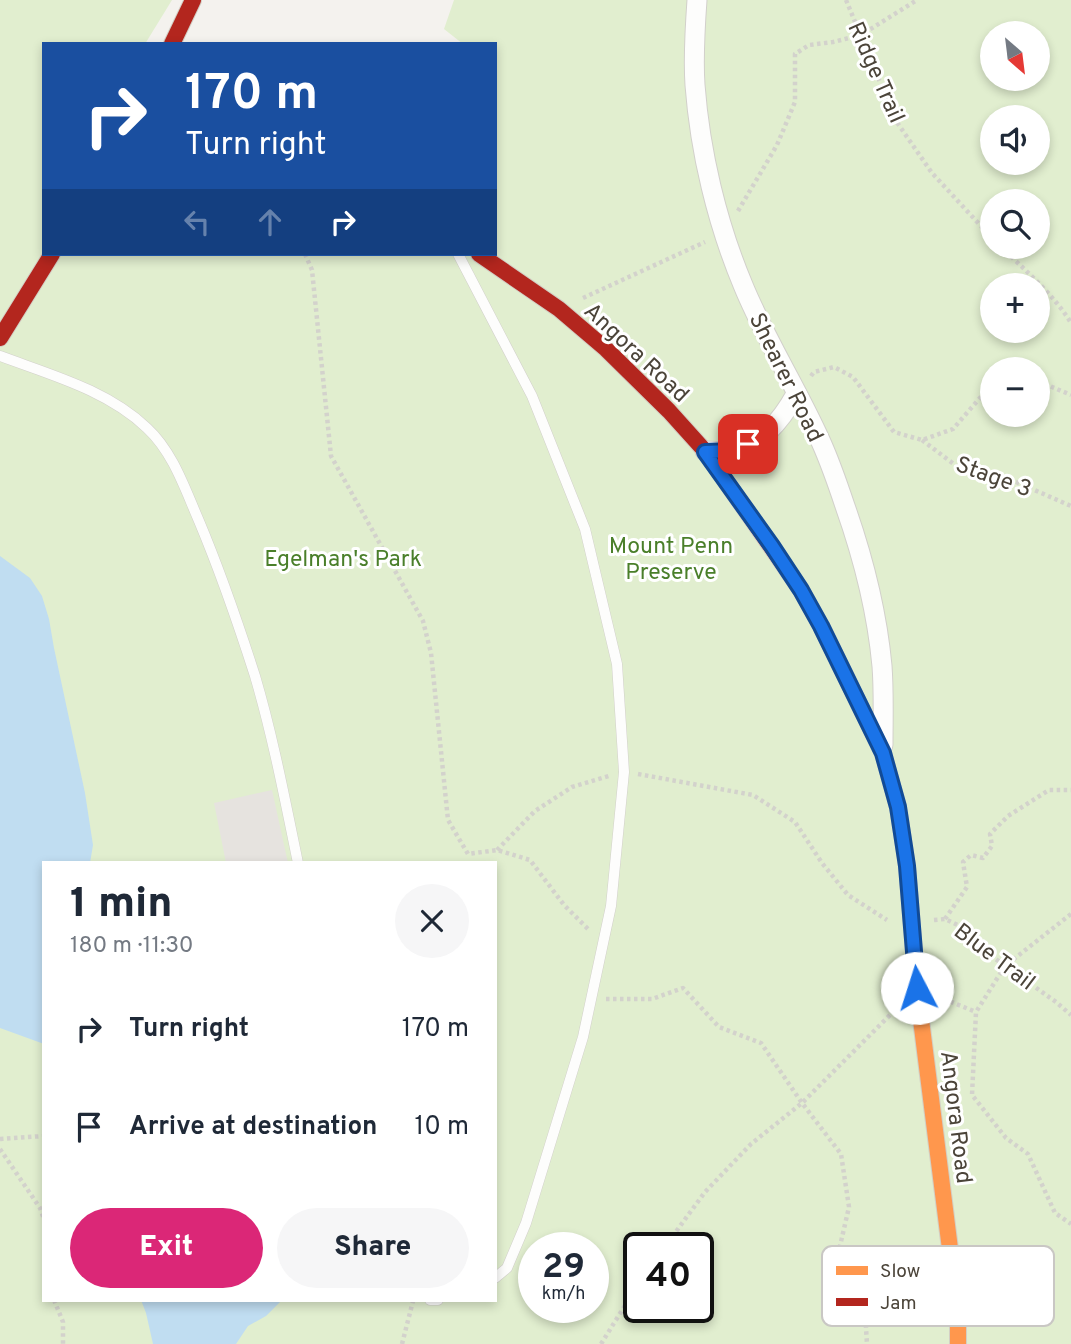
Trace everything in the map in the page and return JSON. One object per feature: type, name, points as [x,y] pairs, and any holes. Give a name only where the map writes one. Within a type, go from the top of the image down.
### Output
[{"type":"street","points":[[173,42],[193,0]]},
{"type":"street","name":"Shearer Road","points":[[697,0],[694,45],[696,96],[709,178],[724,234],[747,294],[820,442],[846,508],[875,613],[882,667],[883,753]]},
{"type":"street","points":[[0,338],[51,256]]},
{"type":"street","name":"Angora Road","points":[[482,256],[559,309],[606,349],[636,377],[705,452],[801,590],[883,753],[898,807],[907,866],[917,988],[950,1246]]},
{"type":"street","points":[[705,452],[728,451],[748,444],[769,431],[784,415],[796,394]]},
{"type":"street","name":"Angora Road","points":[[958,1326],[958,1344]]},
{"type":"lane","points":[[459,256],[532,396],[585,529],[617,664],[624,772],[611,906],[583,1037],[526,1223],[507,1268],[497,1276]]},
{"type":"lane","points":[[0,356],[73,383],[120,406],[149,429],[175,465],[218,566],[255,678],[281,777],[298,861]]},
{"type":"path","name":"Ridge Trail","points":[[846,0],[896,121],[932,173],[980,226]]},
{"type":"path","points":[[559,309],[724,234],[777,145],[795,102],[795,54],[809,44],[833,42],[860,35],[917,0]]},
{"type":"path","points":[[306,256],[312,270],[331,456],[423,621],[431,653],[448,820],[468,854],[498,850],[530,860],[564,905],[603,944]]},
{"type":"path","points":[[1013,259],[1071,323]]},
{"type":"path","name":"Stage 3","points":[[796,394],[814,372],[834,367],[853,377],[894,432],[922,440],[959,468],[1016,482],[1071,506]]},
{"type":"path","points":[[1050,386],[1071,395]]},
{"type":"path","points":[[922,440],[953,429],[980,398]]},
{"type":"path","points":[[498,850],[535,811],[572,787],[624,772]]},
{"type":"path","name":"Blue Trail","points":[[624,772],[753,795],[794,822],[848,895],[884,920],[912,922],[945,919],[964,928],[990,954],[1071,1014]]},
{"type":"path","points":[[945,919],[967,887],[963,862],[971,855],[983,858],[992,846],[990,834],[1008,816],[1049,790],[1071,790]]},
{"type":"path","points":[[1071,914],[1005,966],[976,1012],[972,1095],[1006,1138],[1028,1154],[1055,1213],[1071,1224]]},
{"type":"path","points":[[591,999],[652,999],[683,988],[719,1027],[761,1043],[841,1154],[849,1208],[840,1246]]},
{"type":"path","points":[[676,1232],[705,1192],[751,1144],[802,1103],[917,988],[976,1012]]},
{"type":"path","points":[[0,1139],[42,1136]]},
{"type":"path","points":[[0,1149],[42,1214]]},
{"type":"path","points":[[55,1302],[63,1322],[62,1344]]},
{"type":"path","points":[[402,1344],[412,1302]]},
{"type":"path","points":[[601,1344],[623,1309]]},
{"type":"path","points":[[865,1326],[867,1344]]},
{"type":"green space","name":"Mount Penn Preserve","points":[[0,0],[172,0],[146,42],[42,42],[42,256],[497,256],[497,42],[460,42],[444,29],[454,0],[1071,0],[1071,1344],[0,1344]]},
{"type":"shaded area","points":[[272,790],[288,861],[226,861],[214,803]]},
{"type":"water","points":[[0,556],[30,578],[42,596],[85,793],[93,845],[90,861],[42,861],[42,1043],[0,1028]]},
{"type":"water","points":[[142,1302],[280,1302],[266,1316],[248,1326],[236,1344],[153,1344]]},
{"type":"traffic: slow","points":[[863,712],[883,753],[898,807],[907,866],[917,988],[950,1246]]},
{"type":"traffic: slow","points":[[958,1326],[958,1344]]},
{"type":"traffic: jam","points":[[173,42],[193,0]]},
{"type":"traffic: jam","points":[[0,338],[51,256]]},
{"type":"traffic: jam","points":[[482,256],[559,309],[606,349],[705,451],[801,590],[863,712]]},
{"type":"route","points":[[748,444],[728,451],[705,452],[801,590],[883,753],[898,807],[907,866],[917,988]]},
{"type":"park label","name":"Egelman's Park","points":[[343,558]]}]
